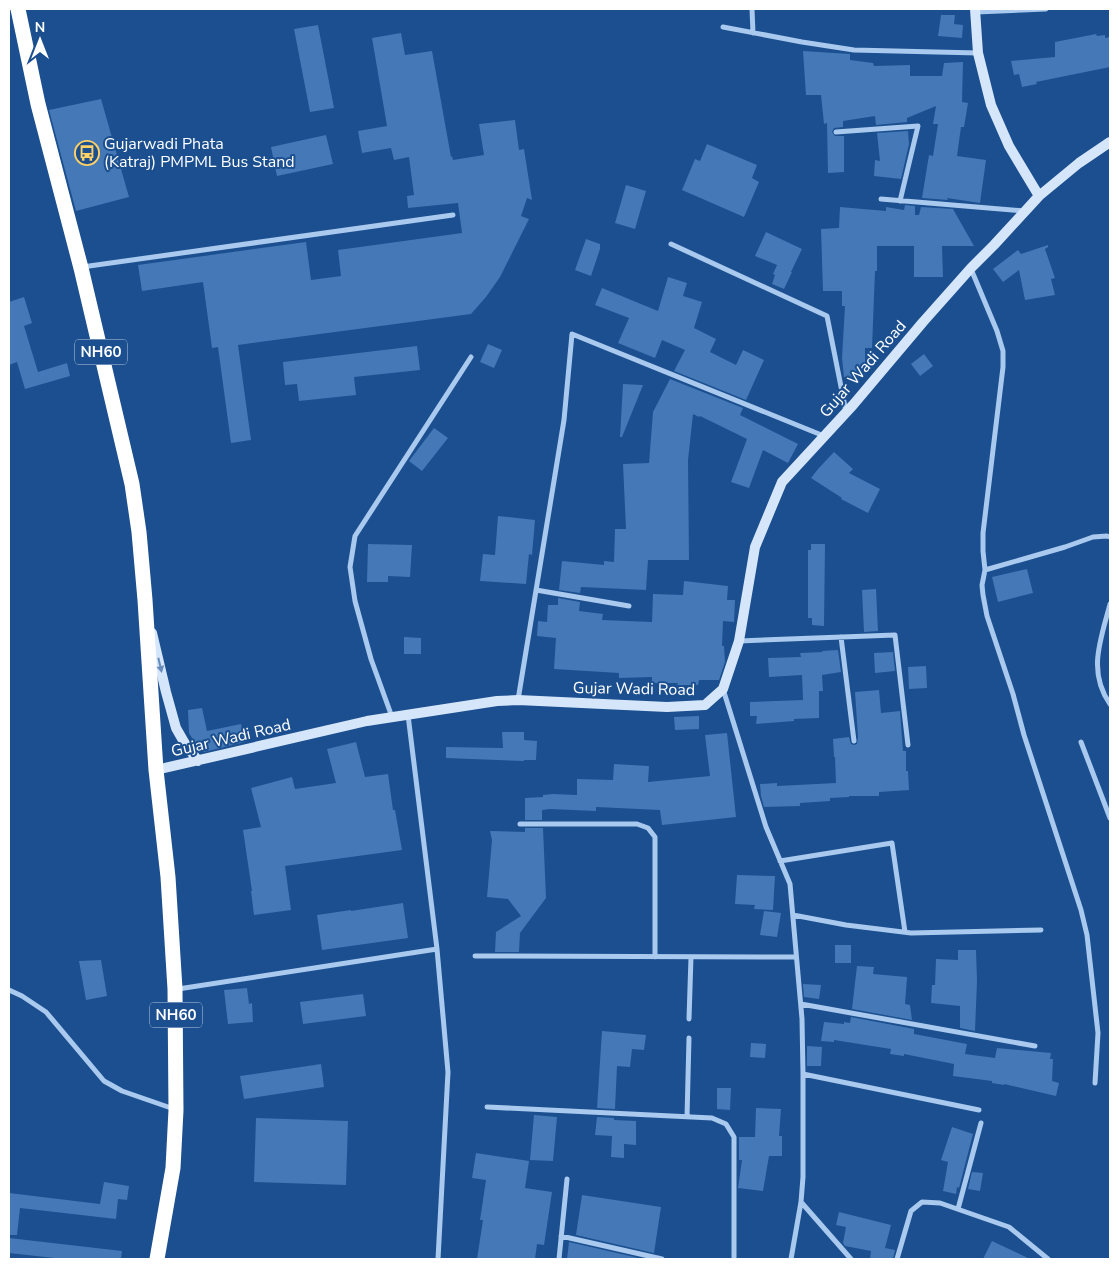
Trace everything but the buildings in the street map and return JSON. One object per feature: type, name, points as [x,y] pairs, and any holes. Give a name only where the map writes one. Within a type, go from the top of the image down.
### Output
[{"type":"highway","name":"NH60","points":[[18,9],[38,104],[81,268],[132,484],[138,532],[145,600],[156,770],[168,877],[176,989],[176,1110],[173,1168],[157,1259]]},
{"type":"street","points":[[752,9],[753,33]]},
{"type":"street","points":[[1038,196],[1009,146],[991,105],[978,53],[975,10],[1046,9]]},
{"type":"street","points":[[723,27],[854,50],[978,53]]},
{"type":"street","points":[[836,132],[918,126],[900,201]]},
{"type":"street","name":"Gujar Wadi Road","points":[[156,770],[367,721],[497,701],[518,700],[667,707],[705,705],[723,689],[739,641],[755,546],[782,482],[846,413],[971,268],[1038,196],[1079,163],[1110,142]]},
{"type":"street","points":[[881,199],[1025,211]]},
{"type":"street","points":[[81,268],[453,215]]},
{"type":"street","points":[[672,244],[827,316],[846,413]]},
{"type":"street","points":[[971,268],[997,331],[1003,352],[1003,368],[983,533],[985,570],[982,585],[983,595],[987,616],[1081,910],[1087,935],[1098,1025],[1095,1083]]},
{"type":"street","points":[[518,700],[564,420],[572,334],[825,436]]},
{"type":"street","points":[[392,717],[371,659],[355,601],[350,567],[355,536],[471,357]]},
{"type":"street","points":[[985,570],[1093,537],[1110,537]]},
{"type":"street","points":[[536,590],[629,606]]},
{"type":"street","points":[[145,600],[176,728],[198,761]]},
{"type":"street","points":[[1110,604],[1097,655],[1097,670],[1100,684],[1110,704]]},
{"type":"street","points":[[739,641],[895,635],[908,745]]},
{"type":"street","points":[[841,638],[854,741]]},
{"type":"street","points":[[723,689],[766,827],[790,884],[801,1004],[804,1074],[802,1202],[791,1259]]},
{"type":"street","points":[[408,714],[437,949],[448,1072],[438,1259]]},
{"type":"street","points":[[1081,742],[1110,818]]},
{"type":"street","points":[[520,824],[637,824],[648,828],[655,837],[654,957]]},
{"type":"street","points":[[780,861],[892,843],[904,932]]},
{"type":"street","points":[[793,915],[846,925],[904,932],[954,933],[1041,930]]},
{"type":"street","points":[[176,989],[437,949]]},
{"type":"street","points":[[475,956],[796,957]]},
{"type":"street","points":[[689,1019],[691,957]]},
{"type":"street","points":[[9,990],[46,1012],[104,1081],[122,1091],[176,1110]]},
{"type":"street","points":[[801,1004],[1035,1046]]},
{"type":"street","points":[[687,1117],[689,1038]]},
{"type":"street","points":[[804,1074],[979,1110]]},
{"type":"street","points":[[487,1107],[712,1118],[726,1124],[734,1137],[734,1259]]},
{"type":"street","points":[[958,1209],[981,1123]]},
{"type":"street","points":[[559,1259],[567,1179]]},
{"type":"street","points":[[802,1202],[851,1259]]},
{"type":"street","points":[[897,1259],[911,1211],[922,1202],[940,1203],[1009,1227],[1048,1259]]},
{"type":"street","points":[[561,1236],[662,1259]]},
{"type":"place","name":"Gujarwadi Phata (Katraj) PMPML Bus Stand","points":[[87,153]]}]
